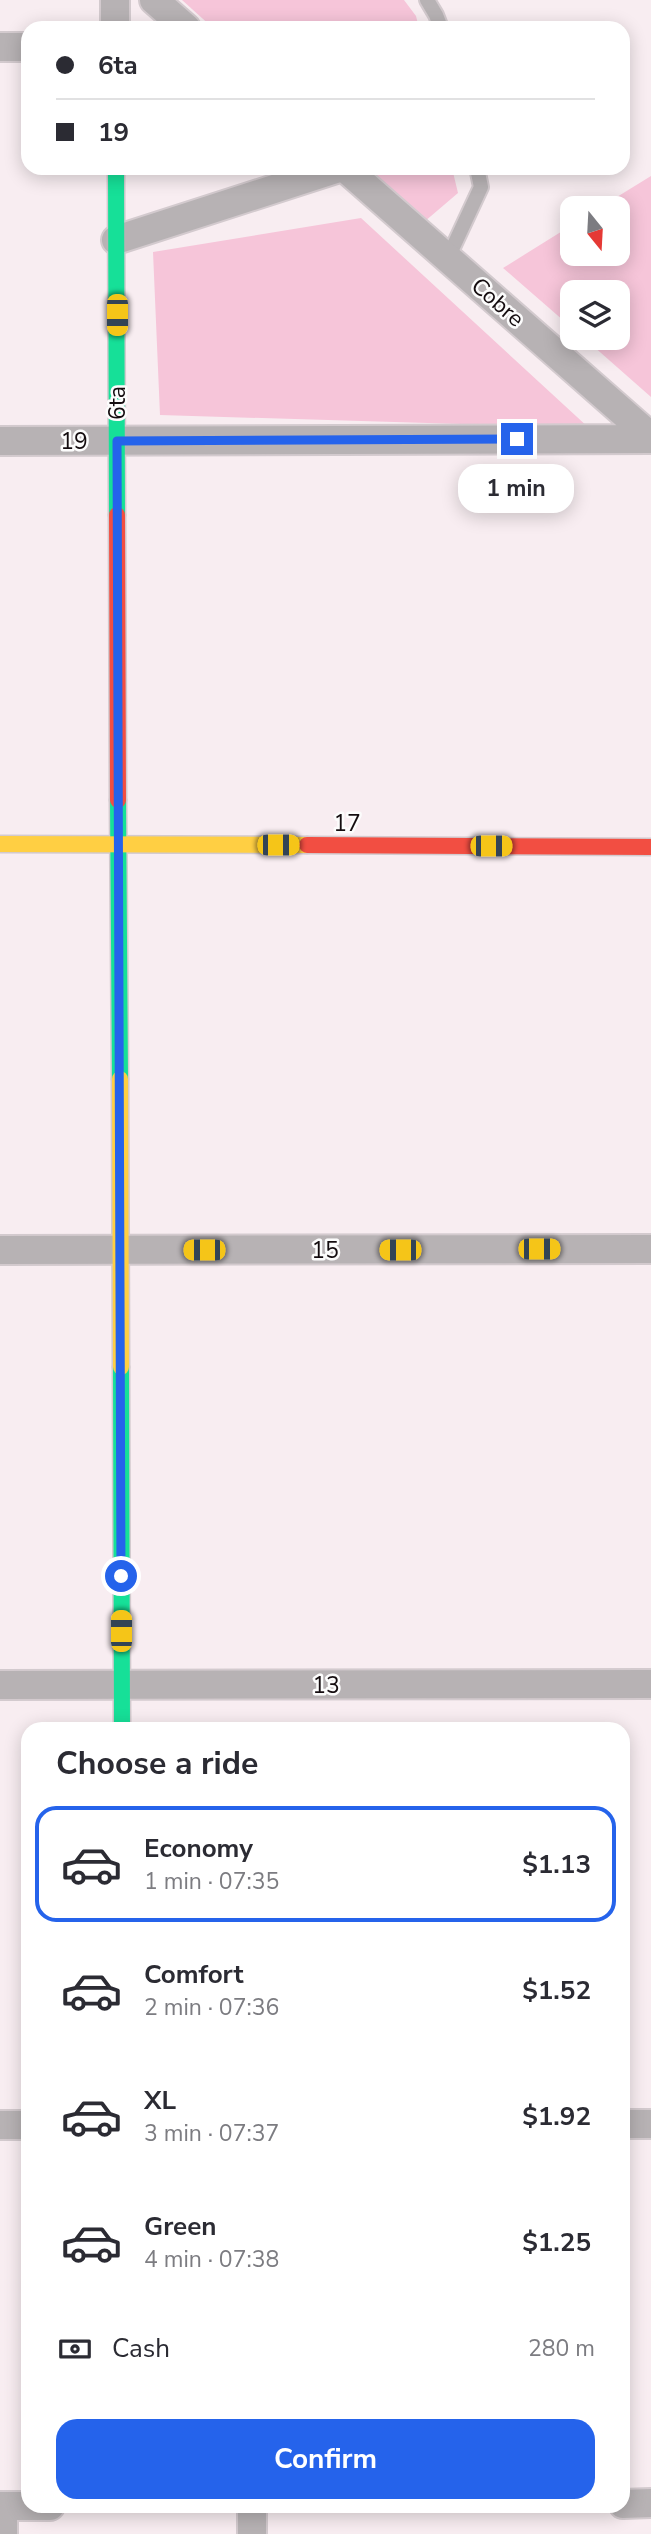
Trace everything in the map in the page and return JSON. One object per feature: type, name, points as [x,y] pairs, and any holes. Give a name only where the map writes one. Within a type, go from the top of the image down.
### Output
[{"type":"street","points":[[115,0],[116,21]]},
{"type":"street","points":[[154,0],[178,21]]},
{"type":"street","points":[[0,47],[21,47]]},
{"type":"street","name":"6ta","points":[[116,175],[122,1722]]},
{"type":"street","points":[[116,240],[317,175]]},
{"type":"street","name":"Cobre","points":[[353,175],[651,438]]},
{"type":"street","name":"19","points":[[0,441],[651,438]]},
{"type":"street","name":"17","points":[[0,844],[651,847]]},
{"type":"street","name":"15","points":[[0,1250],[651,1249]]},
{"type":"street","name":"13","points":[[0,1685],[651,1684]]},
{"type":"street","points":[[630,2124],[651,2124]]},
{"type":"street","points":[[0,2125],[21,2125]]},
{"type":"street","points":[[630,2504],[651,2503]]},
{"type":"street","points":[[3,2534],[2,2506],[21,2506]]},
{"type":"street","points":[[252,2513],[252,2534]]},
{"type":"lane","points":[[427,0],[438,21]]},
{"type":"lane","points":[[448,258],[481,187],[478,175]]},
{"type":"shaded area","points":[[182,0],[404,0],[417,21],[205,21]]},
{"type":"shaded area","points":[[374,175],[454,175],[458,193],[424,222]]},
{"type":"shaded area","points":[[651,176],[651,397],[598,350],[630,350],[630,280],[560,280],[560,318],[503,268],[560,232],[560,266],[630,266],[630,196],[618,196]]},
{"type":"shaded area","points":[[361,218],[589,428],[160,415],[153,252]]},
{"type":"traffic: fast","points":[[116,175],[117,515]]},
{"type":"traffic: fast","points":[[118,800],[120,1079]]},
{"type":"traffic: fast","points":[[121,1367],[122,1722]]},
{"type":"traffic: slow","points":[[0,844],[307,845]]},
{"type":"traffic: slow","points":[[120,1079],[121,1367]]},
{"type":"traffic: jam","points":[[117,515],[118,800]]},
{"type":"traffic: jam","points":[[307,845],[651,847]]},
{"type":"route","points":[[121,1576],[117,441],[517,439]]}]
